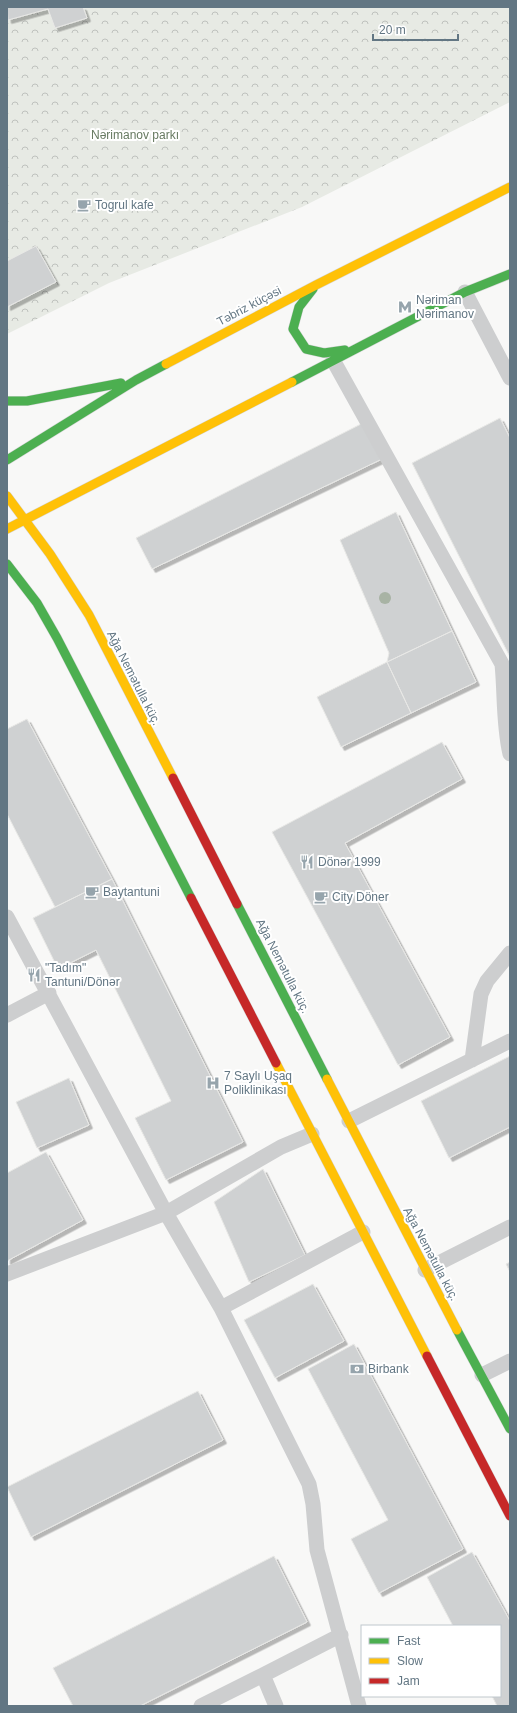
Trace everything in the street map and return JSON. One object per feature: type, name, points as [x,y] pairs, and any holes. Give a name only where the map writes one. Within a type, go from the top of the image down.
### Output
[{"type":"main road","name":"Təbriz küçəsi","points":[[7,460],[136,380],[316,285],[510,187]]},
{"type":"main road","points":[[7,529],[465,292],[510,274]]},
{"type":"main road","points":[[316,285],[298,307],[294,318],[293,330],[306,349],[324,353],[353,349]]},
{"type":"main road","points":[[7,401],[27,401],[71,394],[136,380]]},
{"type":"main road","name":"Ağa Nemətulla küç.","points":[[7,496],[72,586],[89,615],[425,1270],[510,1429]]},
{"type":"main road","points":[[7,564],[37,603],[57,638],[510,1516]]},
{"type":"lane","points":[[465,292],[510,378]]},
{"type":"lane","points":[[333,360],[502,664],[504,680],[504,711],[510,754]]},
{"type":"lane","points":[[7,917],[166,1213],[221,1308],[309,1484],[313,1504],[317,1550],[359,1706]]},
{"type":"lane","points":[[472,1060],[481,994],[487,981],[510,953]]},
{"type":"lane","points":[[7,1014],[49,993]]},
{"type":"lane","points":[[349,1121],[510,1041]]},
{"type":"lane","points":[[7,1274],[166,1213],[282,1147],[312,1134]]},
{"type":"lane","points":[[425,1270],[510,1227]]},
{"type":"lane","points":[[221,1308],[363,1232]]},
{"type":"lane","points":[[482,1375],[510,1361]]},
{"type":"lane","points":[[201,1706],[341,1635]]},
{"type":"lane","points":[[263,1675],[276,1706]]},
{"type":"green space","name":"Nərimanov parkı","points":[[7,7],[510,7],[510,102],[302,207],[109,283],[7,334]]},
{"type":"building","points":[[7,7],[83,7],[87,18],[55,28],[48,9],[8,20]]},
{"type":"building","points":[[36,246],[56,282],[7,307],[7,261]]},
{"type":"building","points":[[500,418],[510,438],[510,657],[412,463]]},
{"type":"building","points":[[361,424],[382,459],[152,569],[136,538]]},
{"type":"building","points":[[396,512],[452,631],[387,662],[389,653],[340,540]]},
{"type":"building","points":[[452,631],[476,682],[411,713],[387,662]]},
{"type":"building","points":[[387,662],[411,713],[341,747],[317,697]]},
{"type":"building","points":[[27,719],[112,879],[55,907],[7,814],[7,729]]},
{"type":"building","points":[[442,742],[462,779],[345,843],[450,1037],[398,1065],[272,832]]},
{"type":"building","points":[[112,879],[243,1142],[166,1180],[135,1118],[171,1101],[96,950],[58,969],[33,918]]},
{"type":"building","points":[[510,1056],[510,1127],[449,1158],[421,1101]]},
{"type":"building","points":[[69,1078],[89,1125],[37,1148],[16,1102]]},
{"type":"building","points":[[46,1152],[83,1220],[7,1261],[7,1173]]},
{"type":"building","points":[[263,1169],[305,1255],[249,1282],[214,1202]]},
{"type":"building","points":[[510,1262],[510,1272],[506,1264]]},
{"type":"building","points":[[313,1284],[344,1341],[275,1378],[244,1320]]},
{"type":"building","points":[[354,1344],[463,1549],[379,1593],[351,1539],[388,1520],[308,1369]]},
{"type":"building","points":[[198,1391],[223,1440],[31,1537],[7,1487]]},
{"type":"building","points":[[472,1552],[510,1621],[510,1706],[497,1706],[492,1697],[501,1697],[501,1625],[452,1625],[427,1577]]},
{"type":"building","points":[[274,1556],[307,1622],[140,1706],[73,1706],[53,1668]]},
{"type":"traffic: fast","points":[[292,382],[465,292],[510,274]]},
{"type":"traffic: fast","points":[[313,289],[299,307],[293,329],[306,349],[324,353],[345,350]]},
{"type":"traffic: fast","points":[[7,460],[136,380],[166,364]]},
{"type":"traffic: fast","points":[[7,401],[27,401],[121,383]]},
{"type":"traffic: fast","points":[[7,564],[37,603],[57,638],[191,898]]},
{"type":"traffic: fast","points":[[237,904],[327,1079]]},
{"type":"traffic: fast","points":[[457,1330],[510,1429]]},
{"type":"traffic: slow","points":[[166,364],[316,285],[510,187]]},
{"type":"traffic: slow","points":[[7,529],[292,382]]},
{"type":"traffic: slow","points":[[7,496],[50,554],[89,615],[173,778]]},
{"type":"traffic: slow","points":[[276,1063],[427,1356]]},
{"type":"traffic: slow","points":[[327,1079],[457,1330]]},
{"type":"traffic: jam","points":[[173,778],[237,904]]},
{"type":"traffic: jam","points":[[191,898],[276,1063]]},
{"type":"traffic: jam","points":[[427,1356],[510,1516]]},
{"type":"place","name":"Togrul kafe","points":[[84,205]]},
{"type":"place","name":"Nəriman Nərimanov","points":[[405,307]]},
{"type":"place","name":"Dönər 1999","points":[[307,862]]},
{"type":"place","name":"Baytantuni","points":[[92,892]]},
{"type":"place","name":"City Döner","points":[[321,897]]},
{"type":"place","name":"\"Tadım\" Tantuni/Dönər","points":[[34,975]]},
{"type":"place","name":"7 Saylı Uşaq Poliklinikası","points":[[213,1083]]},
{"type":"place","name":"Birbank","points":[[357,1369]]}]
